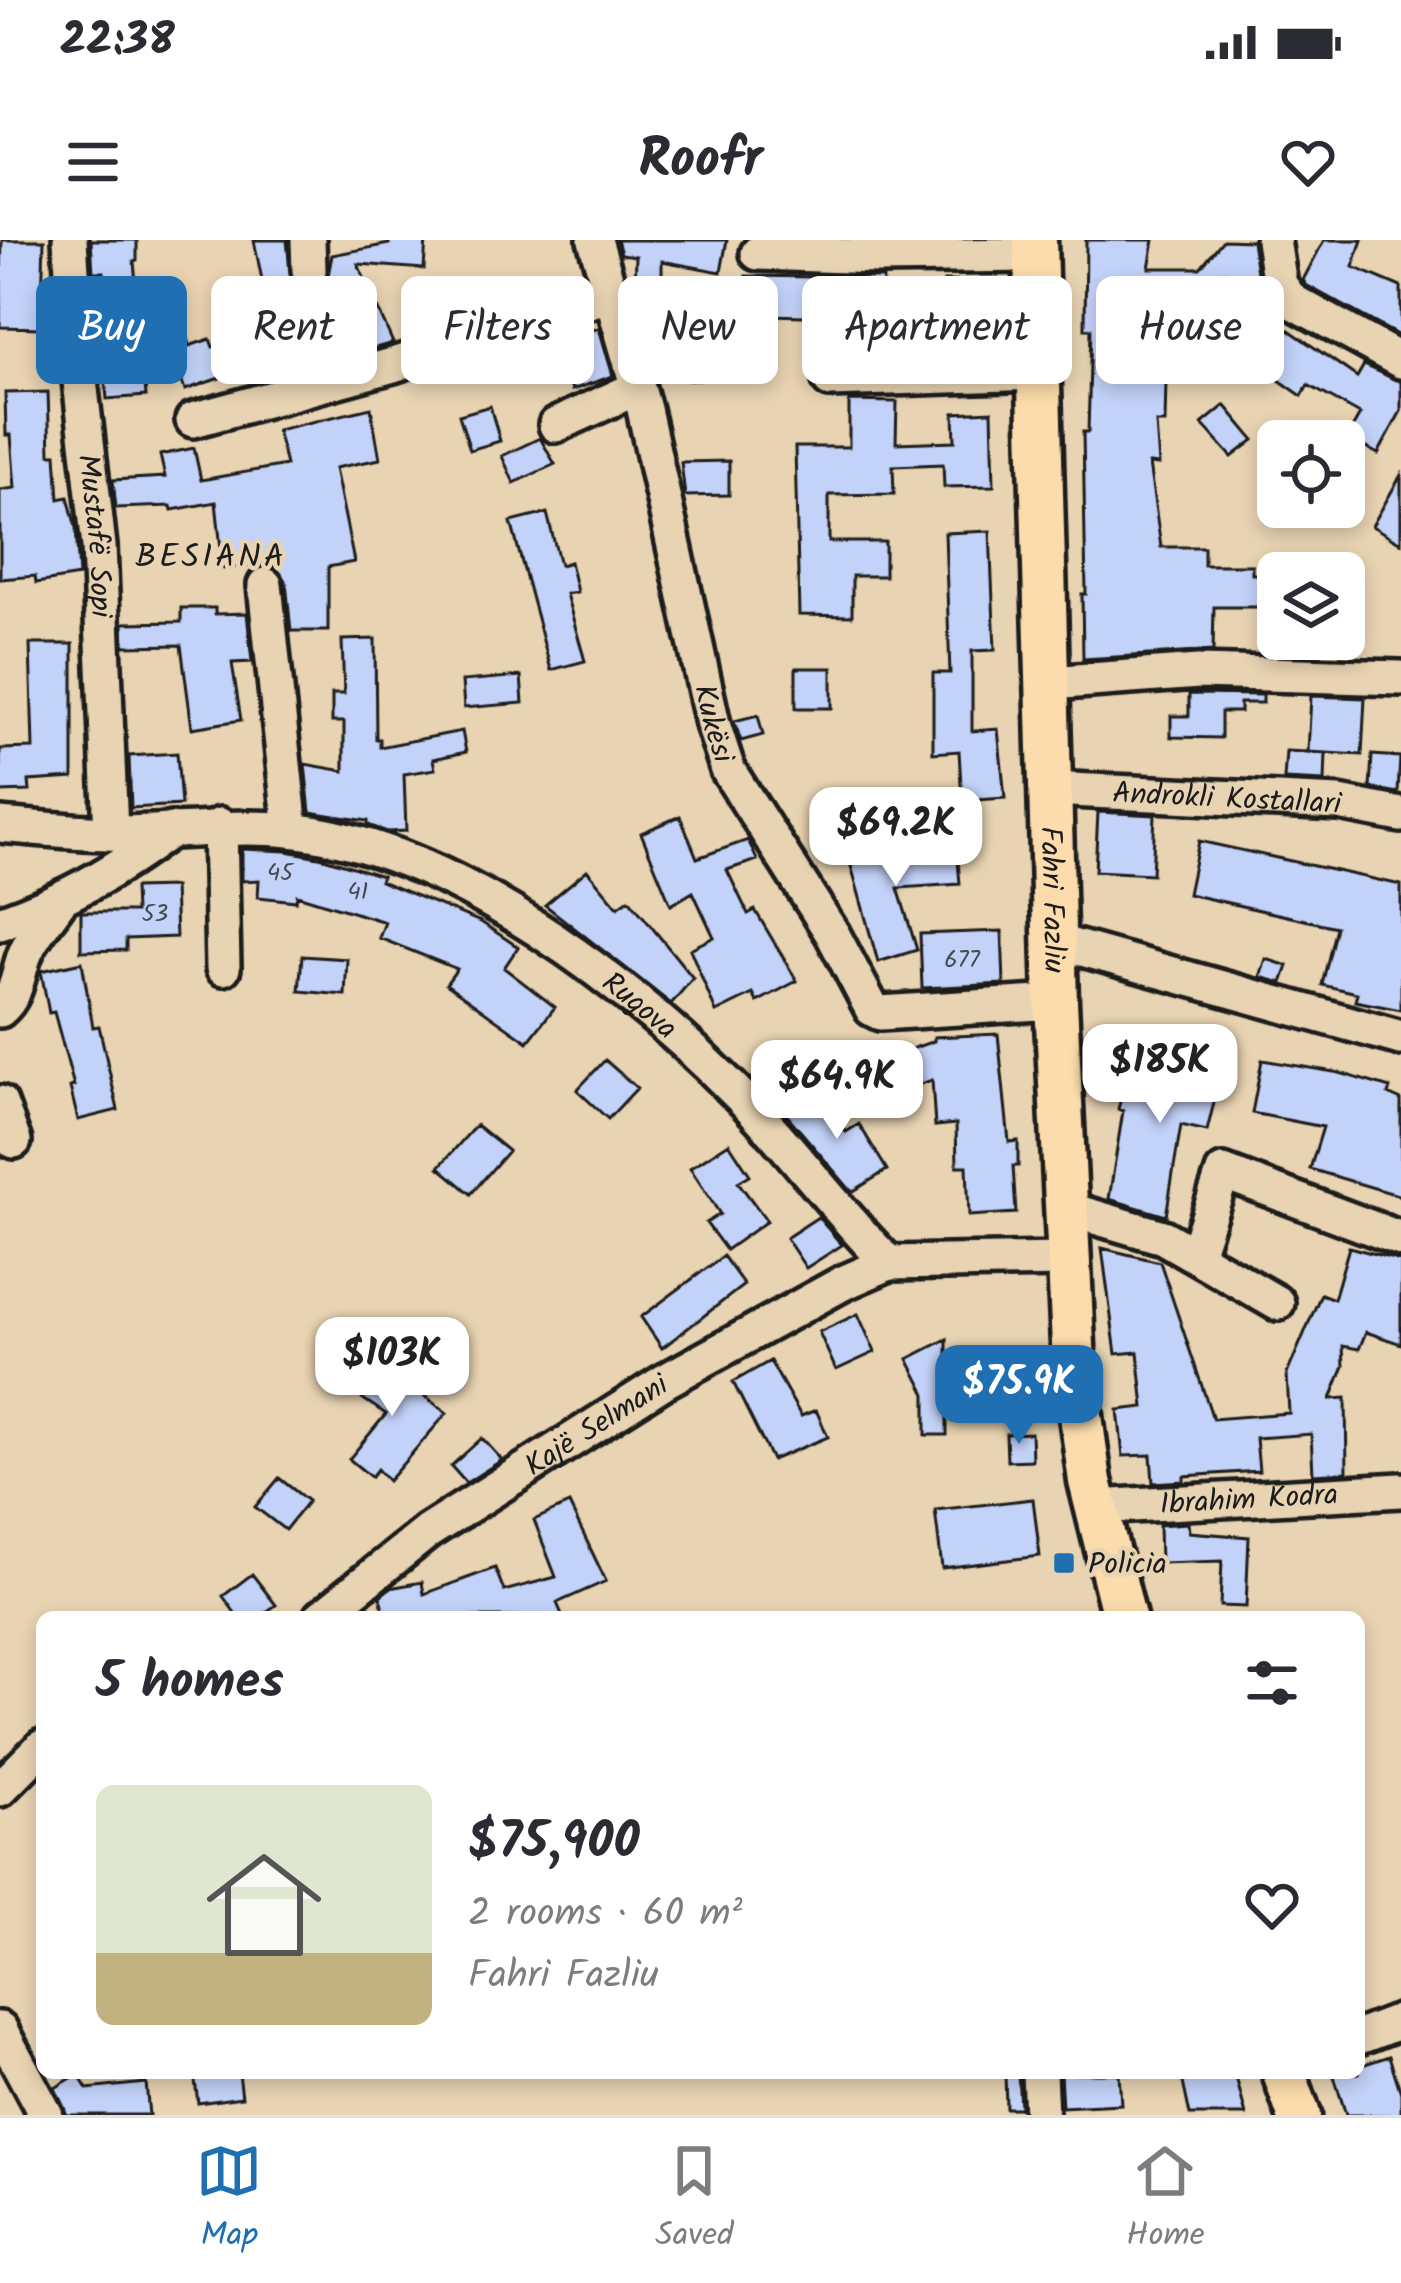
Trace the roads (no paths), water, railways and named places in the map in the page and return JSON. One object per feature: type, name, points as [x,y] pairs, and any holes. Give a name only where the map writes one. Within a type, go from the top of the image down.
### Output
[{"type":"main road","name":"Fahri Fazliu","points":[[1039,384],[1056,1002],[1073,1365],[1096,1508],[1122,1611]]},
{"type":"main road","points":[[1286,2079],[1299,2115]]},
{"type":"street","name":"Mustafë Sopi","points":[[70,240],[78,363],[99,546],[111,833]]},
{"type":"street","name":"Kukësi","points":[[595,240],[637,388],[713,724],[728,770],[832,933],[872,1009],[880,1013],[1056,1002]]},
{"type":"street","points":[[1273,240],[1280,285],[1292,301],[1401,361]]},
{"type":"street","name":"Fahri Fazliu","points":[[758,253],[1035,248]]},
{"type":"street","points":[[193,420],[393,365],[608,295]]},
{"type":"street","points":[[556,425],[637,388]]},
{"type":"street","points":[[266,585],[291,830]]},
{"type":"street","points":[[1050,683],[1198,672],[1401,678]]},
{"type":"street","name":"Androkli Kostallari","points":[[1050,789],[1339,803],[1401,815]]},
{"type":"street","name":"Rugova","points":[[0,825],[111,833],[220,826],[291,830],[374,848],[422,867],[501,906],[620,991],[706,1064],[889,1263]]},
{"type":"street","points":[[220,826],[223,968]]},
{"type":"street","points":[[0,923],[59,902],[114,873],[171,830]]},
{"type":"street","points":[[0,1010],[16,986],[26,952],[59,902]]},
{"type":"street","points":[[1054,941],[1401,1038]]},
{"type":"street","points":[[0,1102],[14,1141]]},
{"type":"street","points":[[1196,1254],[1223,1172],[1401,1239]]},
{"type":"street","points":[[1064,1208],[1116,1221],[1196,1254],[1277,1304]]},
{"type":"street","points":[[889,1263],[1067,1260]]},
{"type":"street","name":"Kajë Selmani","points":[[328,1611],[427,1532],[665,1381],[843,1283],[889,1263]]},
{"type":"street","name":"Ibrahim Kodra","points":[[1096,1508],[1401,1490]]},
{"type":"street","points":[[0,1789],[36,1753]]},
{"type":"street","points":[[1365,2034],[1401,2021]]},
{"type":"street","points":[[0,2029],[46,2115]]},
{"type":"street","points":[[1039,2079],[1041,2115]]},
{"type":"place","name":"Policia","points":[[1064,1563]]},
{"type":"district","name":"BESIANA","points":[[211,555]]}]
